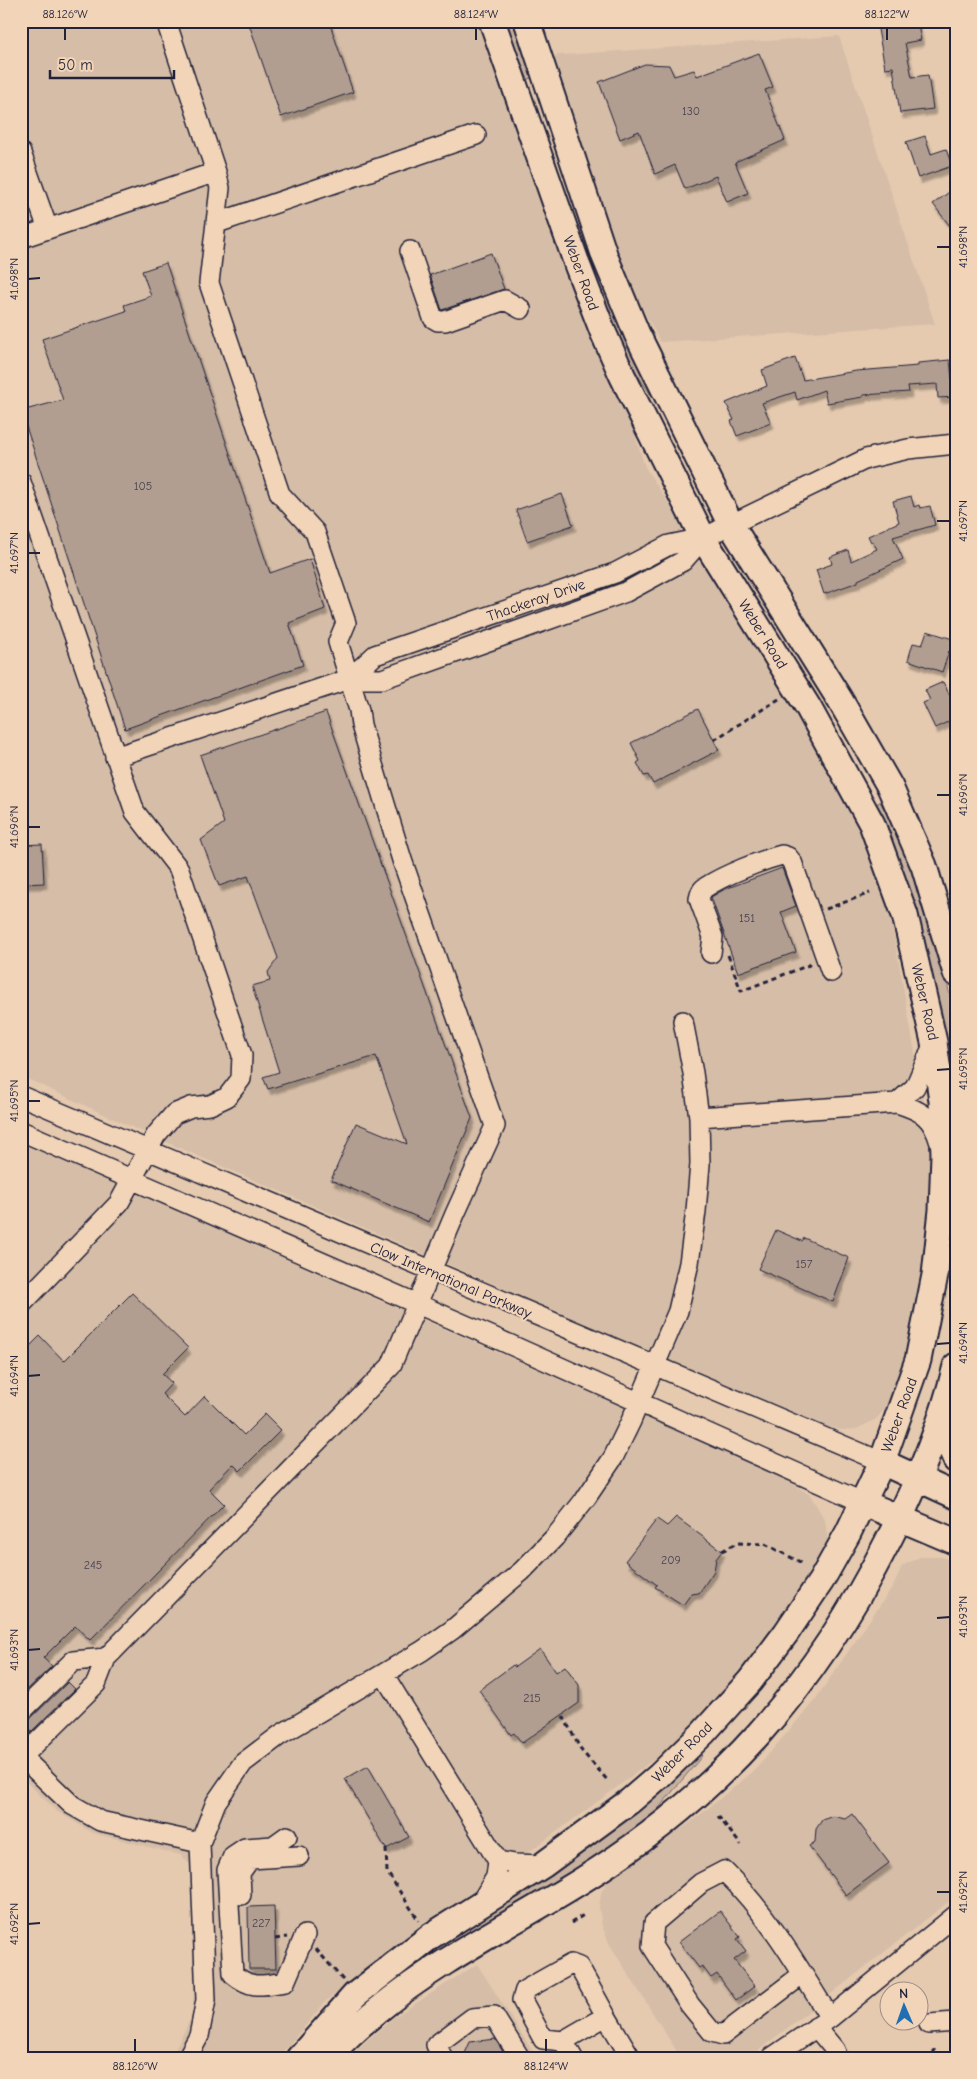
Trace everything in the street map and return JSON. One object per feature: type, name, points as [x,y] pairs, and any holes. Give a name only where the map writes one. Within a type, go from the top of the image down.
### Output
[{"type":"main road","name":"Weber Road","points":[[299,2058],[355,1995],[429,1937],[543,1865],[630,1801],[659,1776],[702,1733],[750,1681],[786,1633],[821,1581],[864,1503],[882,1462],[918,1360],[935,1275],[942,1210],[944,1154],[942,1101],[934,1042],[905,915],[872,824],[797,688],[703,538],[603,332],[574,258],[492,21]]},
{"type":"main road","name":"Weber Road","points":[[527,21],[605,257],[637,334],[731,525],[840,700],[890,787],[924,866],[956,973]]},
{"type":"main road","points":[[328,2058],[358,2027],[430,1970],[599,1870],[650,1836],[688,1804],[753,1742],[784,1705],[830,1643],[865,1587],[918,1480],[948,1398],[956,1366]]},
{"type":"main road","points":[[948,1398],[948,1442],[956,1460]]},
{"type":"main road","points":[[882,1462],[956,1496]]},
{"type":"main road","points":[[864,1503],[956,1542]]},
{"type":"street","points":[[166,21],[220,188],[209,283],[280,494],[315,532],[346,623],[338,642],[359,710],[361,725],[402,860],[494,1126],[391,1366],[106,1658],[96,1684],[22,1757],[72,1805],[100,1821],[200,1843]]},
{"type":"street","points":[[217,224],[476,135]]},
{"type":"street","points":[[21,153],[48,229]]},
{"type":"street","points":[[21,238],[216,172]]},
{"type":"street","points":[[410,251],[433,318],[438,321],[445,321],[505,300],[521,309]]},
{"type":"street","name":"Thackeray Drive","points":[[115,757],[350,679],[375,655],[615,573],[669,545],[703,538],[817,481],[866,459],[908,448],[956,444]]},
{"type":"street","points":[[21,482],[135,812],[179,869],[242,1055],[241,1079],[227,1097],[210,1105],[191,1107],[174,1114],[156,1135],[119,1203],[21,1305]]},
{"type":"street","points":[[350,679],[382,679],[626,592],[683,561],[703,538]]},
{"type":"street","points":[[719,953],[699,900],[700,893],[706,887],[782,855],[788,857],[792,862],[831,972]]},
{"type":"street","points":[[187,2058],[199,2036],[206,2000],[200,1843],[216,1802],[243,1763],[280,1736],[384,1674],[452,1630],[522,1571],[555,1537],[613,1458],[640,1402],[678,1311],[689,1263],[700,1164],[699,1117],[683,1021]]},
{"type":"street","points":[[897,1103],[915,1086],[934,1042]]},
{"type":"street","name":"Clow International Parkway","points":[[21,1096],[431,1272],[882,1462]]},
{"type":"street","points":[[699,1117],[897,1103],[919,1110],[928,1119],[936,1129],[944,1154]]},
{"type":"street","points":[[21,1131],[418,1304],[864,1503]]},
{"type":"street","points":[[21,1712],[73,1661],[106,1658]]},
{"type":"street","points":[[384,1674],[498,1861],[496,1877],[479,1905]]},
{"type":"street","points":[[287,1836],[273,1846],[245,1848],[232,1856],[227,1870],[233,1974],[251,1986],[285,1982],[304,1935]]},
{"type":"street","points":[[251,1986],[244,1968],[240,1873],[250,1858],[299,1856]]},
{"type":"street","points":[[498,1861],[543,1865]]},
{"type":"street","points":[[803,1974],[722,2035],[712,2032],[690,2005],[652,1946],[654,1923],[701,1882],[724,1871],[737,1884],[781,1939],[803,1974],[838,2058]]},
{"type":"street","points":[[771,2058],[823,2023],[956,1915]]},
{"type":"street","points":[[606,2016],[564,2041],[543,2039],[522,2000],[525,1990],[571,1964],[579,1966],[630,2058]]},
{"type":"street","points":[[443,2058],[436,2045],[472,2018],[494,2016],[520,2058]]},
{"type":"street","points":[[930,2024],[956,2022]]},
{"type":"street","points":[[564,2041],[573,2058]]},
{"type":"path","points":[[714,740],[797,688]]},
{"type":"path","points":[[811,915],[870,893]]},
{"type":"path","points":[[719,953],[741,991],[810,965],[806,956]]},
{"type":"path","points":[[722,1551],[737,1543],[764,1544],[804,1564]]},
{"type":"path","points":[[563,1716],[581,1750],[609,1782]]},
{"type":"path","points":[[718,1816],[741,1845]]},
{"type":"path","points":[[386,1849],[387,1872],[429,1937]]},
{"type":"path","points":[[571,1923],[585,1914]]},
{"type":"path","points":[[275,1939],[304,1935],[355,1995]]},
{"type":"path","points":[[934,2049],[934,2058]]},
{"type":"shaded area","points":[[21,21],[482,21],[623,396],[645,467],[730,598],[822,747],[876,862],[892,924],[930,1137],[930,1212],[918,1304],[901,1377],[887,1407],[876,1419],[857,1429],[841,1430],[814,1423],[136,1129],[21,1076]]},
{"type":"shaded area","points":[[503,21],[512,21],[532,78],[528,79]]},
{"type":"shaded area","points":[[839,36],[935,324],[660,342],[611,248],[547,56]]},
{"type":"shaded area","points":[[608,294],[652,393],[650,394],[615,334],[606,308],[604,295]]},
{"type":"shaded area","points":[[880,802],[905,845],[943,964],[956,1023],[956,1107],[874,805]]},
{"type":"shaded area","points":[[21,1143],[782,1477],[810,1495],[825,1520],[828,1540],[821,1560],[745,1672],[682,1738],[326,2001],[278,2058],[171,2058],[192,2016],[194,1992],[190,1864],[181,1855],[93,1833],[58,1812],[21,1777]]},
{"type":"shaded area","points":[[920,1557],[942,1557],[956,1562],[956,1896],[749,2058],[681,2058],[610,1945],[602,1926],[599,1908],[601,1893],[607,1880],[691,1822],[754,1771],[815,1700],[893,1586],[902,1566]]},
{"type":"shaded area","points":[[698,1752],[702,1756],[639,1832],[397,1981],[393,1976]]},
{"type":"shaded area","points":[[477,1964],[537,2058],[347,2058],[393,2018]]},
{"type":"building","points":[[248,21],[329,21],[353,92],[281,117]]},
{"type":"building","points":[[890,21],[917,21],[921,40],[905,43],[912,77],[928,75],[933,109],[900,113],[893,67],[885,68],[877,24]]},
{"type":"building","points":[[759,53],[773,87],[765,90],[785,140],[735,162],[748,193],[727,202],[716,176],[685,189],[675,165],[655,174],[639,131],[620,139],[599,82],[645,64],[669,65],[674,76],[694,70],[697,76]]},
{"type":"building","points":[[925,136],[931,154],[946,149],[952,166],[918,178],[906,142]]},
{"type":"building","points":[[956,187],[956,234],[933,204]]},
{"type":"building","points":[[491,253],[504,289],[442,310],[430,275]]},
{"type":"building","points":[[166,263],[270,573],[310,559],[325,609],[289,623],[303,665],[125,729],[21,411],[63,400],[42,339],[126,311],[124,305],[151,296],[142,271]]},
{"type":"building","points":[[795,358],[803,380],[856,371],[918,366],[918,363],[950,360],[952,379],[956,378],[956,397],[938,398],[937,384],[908,386],[909,392],[863,395],[863,397],[827,403],[824,390],[797,400],[795,392],[762,403],[771,423],[737,436],[731,421],[734,420],[726,403],[767,386],[762,370]]},
{"type":"building","points":[[562,494],[573,525],[527,541],[516,510]]},
{"type":"building","points":[[911,496],[914,507],[919,505],[920,508],[930,506],[935,525],[893,537],[903,559],[858,580],[858,582],[824,594],[816,570],[832,564],[830,557],[848,550],[851,561],[877,549],[868,536],[899,522],[893,501]]},
{"type":"building","points":[[927,631],[956,640],[956,654],[949,651],[942,672],[908,660],[913,643],[922,645]]},
{"type":"building","points":[[943,682],[952,700],[956,698],[956,718],[935,728],[923,703],[930,700],[925,690]]},
{"type":"building","points":[[698,709],[719,750],[653,784],[648,775],[644,776],[637,763],[640,761],[631,743]]},
{"type":"building","points":[[326,712],[472,1118],[429,1222],[331,1180],[356,1123],[407,1144],[376,1056],[268,1089],[263,1077],[279,1072],[252,986],[270,981],[268,972],[278,958],[248,876],[219,886],[201,840],[224,823],[200,755]]},
{"type":"building","points":[[42,844],[44,883],[21,884],[21,845]]},
{"type":"building","points":[[782,868],[796,906],[781,912],[796,952],[738,973],[711,897],[725,889]]},
{"type":"building","points":[[776,1230],[802,1241],[804,1238],[849,1258],[833,1302],[758,1269]]},
{"type":"building","points":[[132,1293],[188,1348],[162,1374],[172,1383],[162,1394],[185,1417],[205,1396],[244,1435],[265,1414],[281,1430],[240,1471],[233,1464],[209,1489],[224,1504],[90,1640],[75,1626],[43,1658],[52,1666],[21,1696],[21,1355],[40,1336],[64,1361]]},
{"type":"building","points":[[676,1517],[722,1551],[716,1559],[714,1571],[699,1593],[691,1594],[683,1605],[655,1587],[657,1585],[625,1561],[657,1519],[667,1526]]},
{"type":"building","points":[[540,1649],[556,1672],[565,1666],[579,1685],[579,1703],[522,1743],[514,1733],[511,1735],[479,1690],[513,1665],[515,1667]]},
{"type":"building","points":[[68,1682],[75,1689],[32,1731],[23,1723],[29,1720]]},
{"type":"building","points":[[368,1766],[409,1837],[386,1849],[345,1779]]},
{"type":"building","points":[[852,1814],[889,1863],[846,1895],[809,1846],[815,1842],[816,1829],[822,1820],[833,1816],[845,1819]]},
{"type":"building","points":[[274,1906],[276,1969],[249,1969],[248,1907]]},
{"type":"building","points":[[720,1911],[740,1937],[737,1939],[746,1951],[734,1960],[755,1986],[736,2000],[717,1974],[711,1978],[702,1966],[699,1968],[679,1942]]},
{"type":"building","points":[[495,2039],[507,2058],[463,2058],[470,2042]]}]
